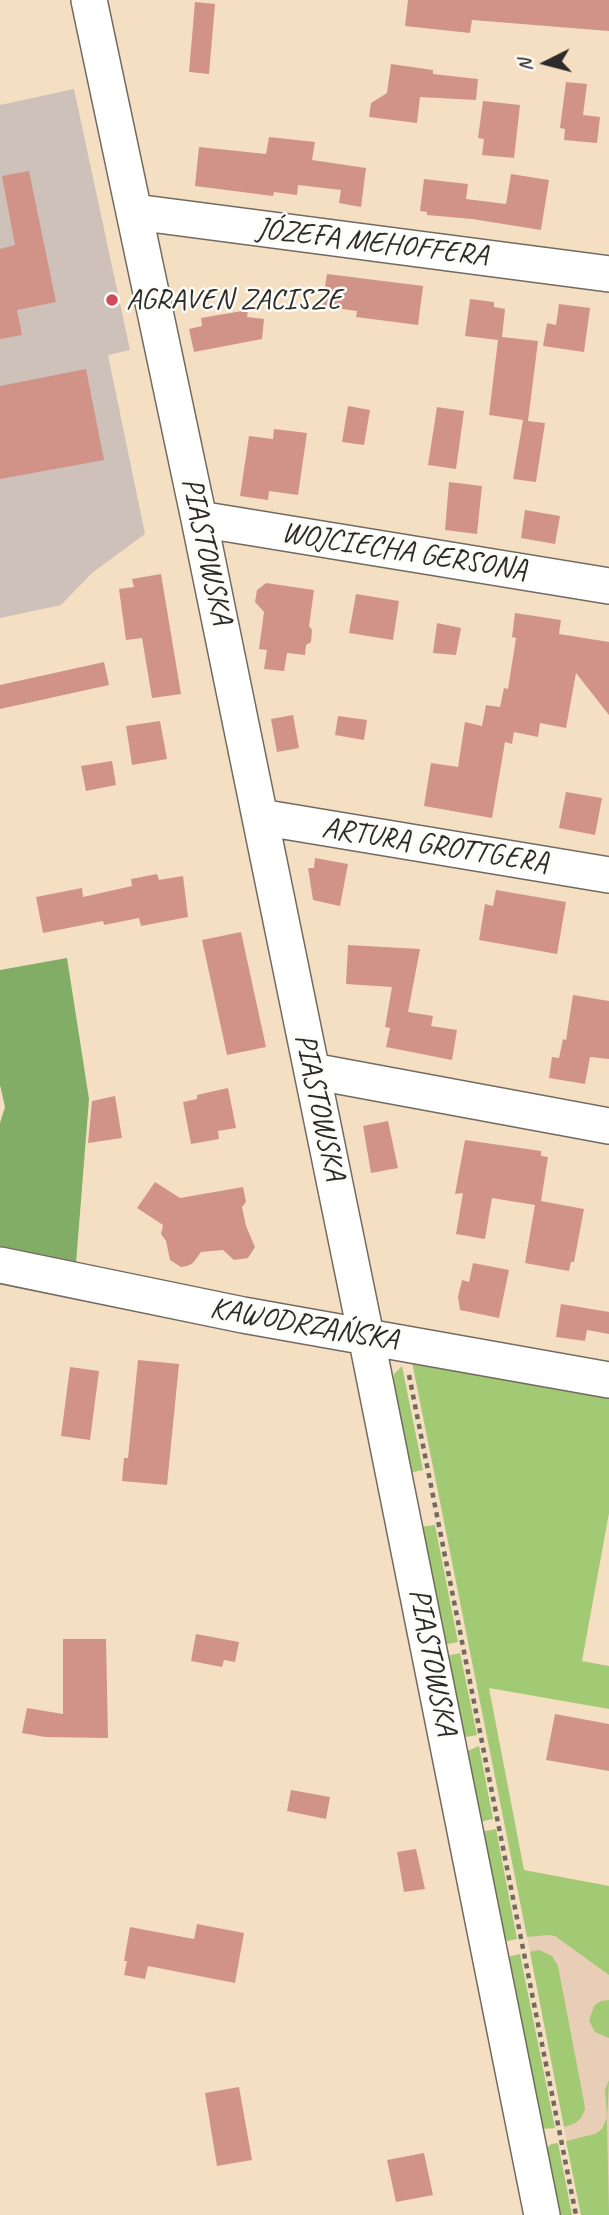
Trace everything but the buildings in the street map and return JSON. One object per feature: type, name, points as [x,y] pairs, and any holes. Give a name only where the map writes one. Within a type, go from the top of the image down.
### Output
[{"type":"street","name":"PIASTOWSKA","points":[[89,0],[200,519],[542,2215]]},
{"type":"street","name":"JÓZEFA MEHOFFERA","points":[[135,212],[609,274]]},
{"type":"street","name":"WOJCIECHA GERSONA","points":[[200,519],[609,586]]},
{"type":"street","name":"ARTURA GROTTGERA","points":[[260,817],[609,875]]},
{"type":"street","points":[[312,1071],[609,1126]]},
{"type":"street","name":"KAWODRZAŃSKA","points":[[0,1265],[243,1315],[609,1380]]},
{"type":"path","points":[[402,1343],[576,2215]]},
{"type":"shaded area","points":[[74,89],[130,350],[108,355],[145,534],[92,573],[61,605],[0,618],[0,105]]},
{"type":"shaded area","points":[[514,1869],[609,1886],[609,2215],[581,2215]]},
{"type":"green space","points":[[67,958],[89,1099],[75,1276],[0,1260],[0,1123],[5,1107],[0,1085],[0,970]]},
{"type":"green space","points":[[412,1362],[609,1397],[609,1513],[582,1661],[609,1666],[609,1709],[489,1688],[524,1870],[609,1886],[609,1975],[555,1936],[527,1937]]},
{"type":"green space","points":[[402,1366],[423,1470],[409,1473],[392,1386],[394,1374]]},
{"type":"green space","points":[[435,1525],[458,1642],[443,1645],[419,1527]]},
{"type":"green space","points":[[460,1653],[477,1735],[466,1737],[463,1736],[446,1656]]},
{"type":"green space","points":[[479,1746],[493,1819],[479,1822],[465,1752]]},
{"type":"green space","points":[[496,1829],[517,1939],[508,1941],[502,1937],[481,1832]]},
{"type":"green space","points":[[539,1950],[552,1956],[558,1966],[584,2102],[585,2110],[581,2118],[564,2127],[530,1952]]},
{"type":"green space","points":[[520,1954],[555,2128],[542,2129],[506,1961],[511,1956]]},
{"type":"green space","points":[[609,2000],[609,2038],[595,2032],[589,2021],[594,2006]]},
{"type":"green space","points":[[609,2080],[609,2215],[581,2215],[566,2141],[595,2134],[602,2129],[607,2118],[605,2090]]},
{"type":"green space","points":[[558,2143],[572,2215],[557,2215],[544,2151],[551,2144]]},
{"type":"place","name":"AGRAVEN ZACISZE","points":[[112,300]]}]
